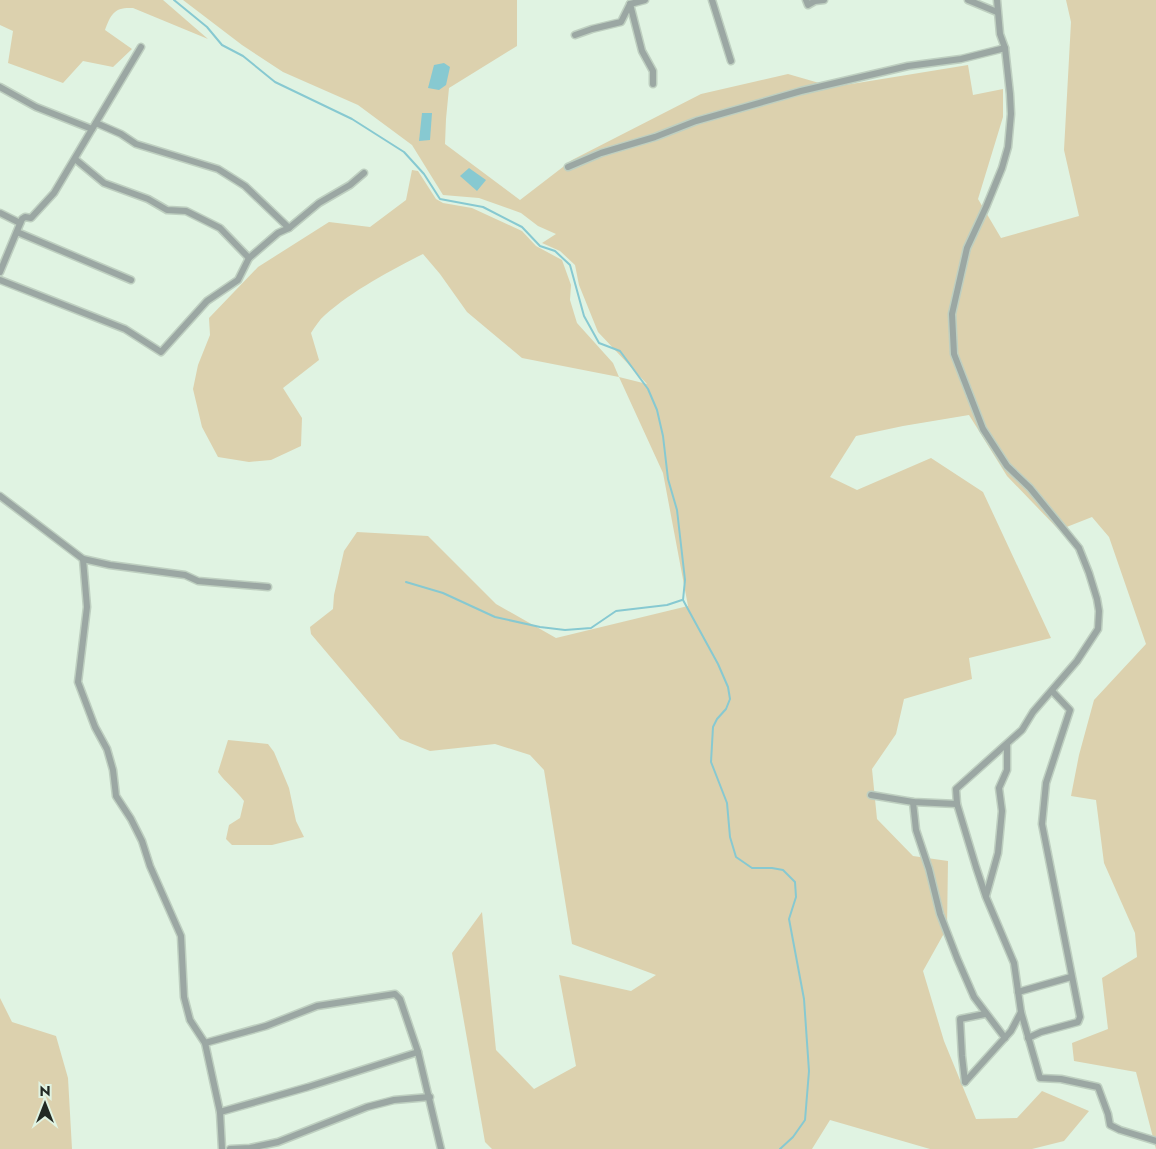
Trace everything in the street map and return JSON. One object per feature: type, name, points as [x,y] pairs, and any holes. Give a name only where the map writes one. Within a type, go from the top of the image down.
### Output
[{"type":"street","points":[[575,35],[621,22],[630,4],[645,0]]},
{"type":"street","points":[[712,0],[731,61]]},
{"type":"street","points":[[806,0],[808,6],[824,0]]},
{"type":"street","points":[[968,0],[997,12]]},
{"type":"street","points":[[997,0],[1000,34],[1005,48],[1011,114],[1008,147],[992,192],[967,248],[952,314],[954,354],[983,429],[1007,466],[1030,488],[1079,548],[1098,599],[1099,611],[1098,629],[1077,661],[1033,712],[1022,730],[956,789],[957,804],[986,897],[1014,963],[1021,1012],[1040,1078],[1061,1079],[1098,1087],[1110,1125],[1156,1141]]},
{"type":"street","points":[[630,4],[642,51],[652,71],[654,84]]},
{"type":"street","points":[[0,272],[20,223],[24,217],[32,218],[54,193],[141,47]]},
{"type":"street","points":[[568,167],[601,153],[656,138],[696,121],[801,90],[908,66],[961,59],[1005,48]]},
{"type":"street","points":[[0,87],[36,107],[94,126],[136,144],[218,169],[245,186],[289,228]]},
{"type":"street","points":[[74,159],[104,183],[148,199],[167,210],[186,211],[220,228],[249,258]]},
{"type":"street","points":[[0,280],[125,329],[161,352],[207,301],[238,280],[249,258],[319,203],[350,185],[364,173]]},
{"type":"street","points":[[0,213],[20,223]]},
{"type":"street","points":[[17,232],[131,280]]},
{"type":"street","points":[[0,496],[83,559],[110,565],[185,575],[198,581],[268,587]]},
{"type":"street","points":[[83,559],[87,607],[78,682],[95,727],[107,749],[113,770],[116,796],[142,841],[150,866],[181,936],[184,997],[190,1020],[205,1043],[220,1112],[222,1149]]},
{"type":"street","points":[[1028,1038],[1080,1020],[1042,824],[1046,783],[1070,710],[1052,691]]},
{"type":"street","points":[[986,897],[998,853],[1002,811],[999,788],[1007,770],[1006,745]]},
{"type":"street","points":[[871,794],[913,802],[957,804]]},
{"type":"street","points":[[913,802],[916,830],[929,869],[940,914],[971,992],[1004,1038]]},
{"type":"street","points":[[1018,992],[1071,977]]},
{"type":"street","points":[[205,1043],[266,1026],[317,1006],[395,994],[400,999],[418,1052],[442,1149]]},
{"type":"street","points":[[986,1014],[962,1018],[960,1021],[965,1082],[1011,1031],[1021,1012]]},
{"type":"street","points":[[220,1112],[308,1087],[418,1052]]},
{"type":"street","points":[[230,1149],[250,1148],[278,1142],[367,1107],[394,1100],[430,1097]]},
{"type":"shaded area","points":[[0,0],[163,0],[208,39],[133,8],[117,10],[111,16],[105,30],[132,49],[113,67],[83,61],[63,83],[8,63],[13,31],[0,25]]},
{"type":"shaded area","points":[[183,0],[517,0],[517,46],[449,88],[445,144],[520,200],[572,160],[701,94],[788,74],[833,87],[968,65],[973,95],[1003,89],[1003,117],[978,199],[1001,238],[1079,216],[1064,150],[1071,22],[1066,0],[1156,0],[1156,1149],[1136,1072],[1074,1061],[1072,1043],[1108,1029],[1102,978],[1137,957],[1135,933],[1104,863],[1096,800],[1071,796],[1079,755],[1094,700],[1146,644],[1109,537],[1092,517],[1059,530],[1007,476],[969,415],[856,436],[830,477],[857,490],[931,458],[983,492],[1051,638],[969,658],[972,679],[904,699],[896,734],[872,769],[877,819],[913,856],[948,861],[947,928],[923,971],[944,1041],[976,1119],[1017,1118],[1042,1091],[1089,1111],[1064,1141],[1032,1149],[930,1149],[830,1120],[812,1149],[492,1149],[485,1142],[452,953],[482,912],[496,1050],[534,1089],[576,1066],[559,975],[631,991],[656,975],[572,944],[544,770],[530,755],[495,744],[430,751],[400,739],[311,634],[310,627],[333,609],[334,595],[344,551],[357,532],[428,536],[496,604],[556,638],[688,606],[663,473],[619,377],[647,384],[598,332],[579,285],[575,265],[560,251],[542,243],[556,234],[538,226],[521,213],[479,198],[443,195],[412,145],[358,105],[283,72],[242,45]]},
{"type":"shaded area","points":[[412,170],[418,171],[436,199],[443,203],[472,208],[522,231],[536,246],[562,260],[571,285],[570,300],[577,323],[613,363],[619,377],[522,358],[467,312],[423,254],[359,289],[323,317],[311,333],[319,360],[283,388],[302,418],[301,446],[271,460],[249,462],[218,457],[202,427],[193,389],[198,365],[210,335],[209,318],[258,267],[329,222],[370,227],[406,200]]},
{"type":"shaded area","points":[[228,740],[268,744],[274,752],[289,788],[296,821],[304,837],[272,845],[232,845],[226,839],[229,825],[240,818],[244,801],[218,772]]},
{"type":"shaded area","points":[[0,998],[12,1022],[56,1036],[68,1078],[72,1149],[0,1149]]},
{"type":"water","points":[[444,63],[450,67],[446,85],[439,90],[428,88],[434,65]]},
{"type":"water","points":[[422,113],[432,113],[430,140],[419,141]]},
{"type":"water","points":[[469,168],[486,180],[477,191],[460,176]]},
{"type":"waterway","points":[[174,0],[207,27],[222,45],[243,56],[275,82],[352,119],[404,152],[424,174],[440,199],[483,207],[522,227],[540,246],[555,251],[570,265],[584,316],[599,343],[620,351],[648,389],[657,410],[663,436],[668,479],[677,510],[685,580],[683,600],[718,664],[728,687],[730,699],[726,709],[713,727],[711,762],[727,803],[730,837],[736,857],[752,868],[783,870],[795,882],[796,897],[789,919],[804,999],[809,1071],[805,1120],[793,1137],[780,1149]]},
{"type":"waterway","points":[[406,582],[443,593],[495,617],[540,627],[565,630],[591,628],[616,611],[667,605],[682,600]]}]
